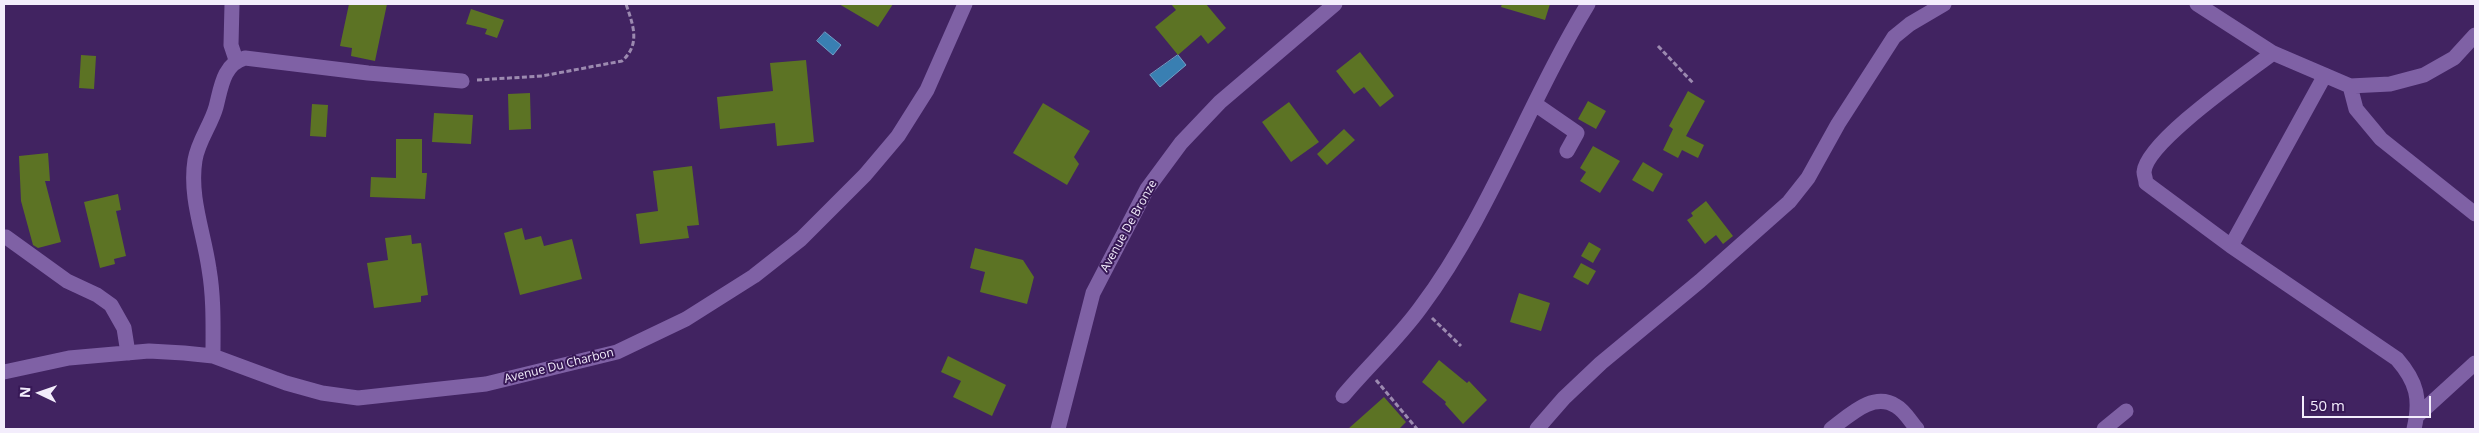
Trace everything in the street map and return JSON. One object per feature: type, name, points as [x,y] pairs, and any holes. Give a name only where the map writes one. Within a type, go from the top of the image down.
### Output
[{"type":"street","points":[[232,4],[231,46],[236,60]]},
{"type":"street","name":"Avenue Du Charbon","points":[[4,372],[69,358],[149,351],[213,356],[286,383],[322,393],[358,398],[486,384],[617,352],[686,319],[754,276],[801,240],[865,174],[898,136],[927,90],[965,4]]},
{"type":"street","name":"Avenue De Bronze","points":[[1058,429],[1093,293],[1147,189],[1181,143],[1220,102],[1335,4]]},
{"type":"street","points":[[1343,396],[1421,307],[1478,212],[1588,4]]},
{"type":"street","points":[[1537,429],[1564,398],[1602,363],[1700,281],[1789,202],[1808,178],[1838,124],[1894,37],[1910,24],[1944,4]]},
{"type":"street","points":[[2197,4],[2273,53],[2350,86],[2390,84],[2424,75],[2454,58],[2475,35]]},
{"type":"street","points":[[2273,53],[2184,122],[2155,151],[2144,170],[2146,183],[2231,246],[2397,359],[2412,376],[2415,423]]},
{"type":"street","points":[[213,356],[213,292],[195,202],[195,158],[215,113],[224,78],[236,60],[245,58],[368,73],[462,81]]},
{"type":"street","points":[[2231,246],[2325,74]]},
{"type":"street","points":[[2350,86],[2356,109],[2381,139],[2475,214]]},
{"type":"street","points":[[1535,104],[1577,133],[1566,151]]},
{"type":"street","points":[[6,237],[67,280],[97,295],[111,305],[124,328],[128,353]]},
{"type":"street","points":[[2415,423],[2475,364]]},
{"type":"street","points":[[1831,429],[1863,406],[1879,400],[1896,406],[1917,429]]},
{"type":"street","points":[[2104,429],[2126,411]]},
{"type":"path","points":[[462,81],[542,76],[622,61],[634,46],[634,33],[626,4]]},
{"type":"path","points":[[1658,46],[1694,84]]},
{"type":"path","points":[[1421,307],[1461,346]]},
{"type":"path","points":[[1366,368],[1417,429]]},
{"type":"water","points":[[825,32],[841,45],[833,55],[817,41]]},
{"type":"water","points":[[1178,55],[1186,65],[1160,87],[1150,75]]},
{"type":"building","points":[[349,4],[387,4],[375,61],[351,56],[352,48],[340,46]]},
{"type":"building","points":[[839,4],[893,4],[878,27]]},
{"type":"building","points":[[1171,4],[1206,4],[1226,28],[1208,44],[1201,35],[1178,55],[1155,27],[1176,10]]},
{"type":"building","points":[[1502,4],[1550,4],[1545,20],[1501,7]]},
{"type":"building","points":[[471,9],[504,20],[497,38],[485,34],[487,29],[466,24]]},
{"type":"building","points":[[1360,52],[1394,96],[1380,107],[1364,87],[1354,94],[1336,71]]},
{"type":"building","points":[[81,55],[96,56],[94,89],[79,88]]},
{"type":"building","points":[[806,60],[814,142],[777,146],[775,123],[720,129],[717,97],[773,91],[770,63]]},
{"type":"building","points":[[1688,91],[1705,101],[1686,136],[1704,145],[1698,158],[1682,150],[1678,158],[1663,150],[1673,129],[1669,126]]},
{"type":"building","points":[[530,93],[531,129],[509,130],[508,94]]},
{"type":"building","points":[[1588,101],[1606,111],[1596,129],[1578,119]]},
{"type":"building","points":[[1289,102],[1319,142],[1291,162],[1262,122]]},
{"type":"building","points":[[1043,103],[1090,131],[1074,157],[1079,164],[1067,185],[1013,153]]},
{"type":"building","points":[[312,104],[328,105],[326,137],[310,136]]},
{"type":"building","points":[[434,113],[473,115],[471,144],[432,142]]},
{"type":"building","points":[[1344,129],[1355,140],[1327,165],[1317,154]]},
{"type":"building","points":[[396,139],[422,139],[422,173],[427,173],[425,199],[370,197],[371,177],[396,178]]},
{"type":"building","points":[[1593,146],[1620,161],[1600,193],[1580,181],[1586,172],[1580,168]]},
{"type":"building","points":[[48,153],[50,181],[45,181],[61,242],[38,248],[33,245],[21,201],[19,156]]},
{"type":"building","points":[[1643,162],[1663,174],[1653,192],[1632,180]]},
{"type":"building","points":[[692,166],[699,225],[687,226],[689,238],[640,244],[636,214],[658,211],[653,171]]},
{"type":"building","points":[[118,194],[121,210],[116,211],[126,256],[114,259],[115,264],[100,268],[84,202]]},
{"type":"building","points":[[1706,201],[1733,236],[1723,244],[1716,235],[1705,244],[1687,220],[1693,216],[1691,213]]},
{"type":"building","points":[[522,228],[525,240],[541,236],[544,246],[572,239],[582,279],[520,295],[504,233]]},
{"type":"building","points":[[411,235],[412,244],[421,243],[428,295],[421,296],[421,302],[374,308],[367,263],[388,260],[385,238]]},
{"type":"building","points":[[1589,242],[1601,249],[1593,263],[1581,256]]},
{"type":"building","points":[[975,248],[1023,260],[1034,277],[1027,304],[980,292],[985,272],[970,268]]},
{"type":"building","points":[[1581,263],[1596,271],[1588,285],[1573,277]]},
{"type":"building","points":[[1519,293],[1550,303],[1541,331],[1510,322]]},
{"type":"building","points":[[948,356],[1006,385],[992,416],[953,397],[961,381],[941,372]]},
{"type":"building","points":[[1439,360],[1467,383],[1469,381],[1487,400],[1463,424],[1445,404],[1446,402],[1422,382]]},
{"type":"building","points":[[1384,397],[1406,422],[1399,429],[1348,429]]}]
